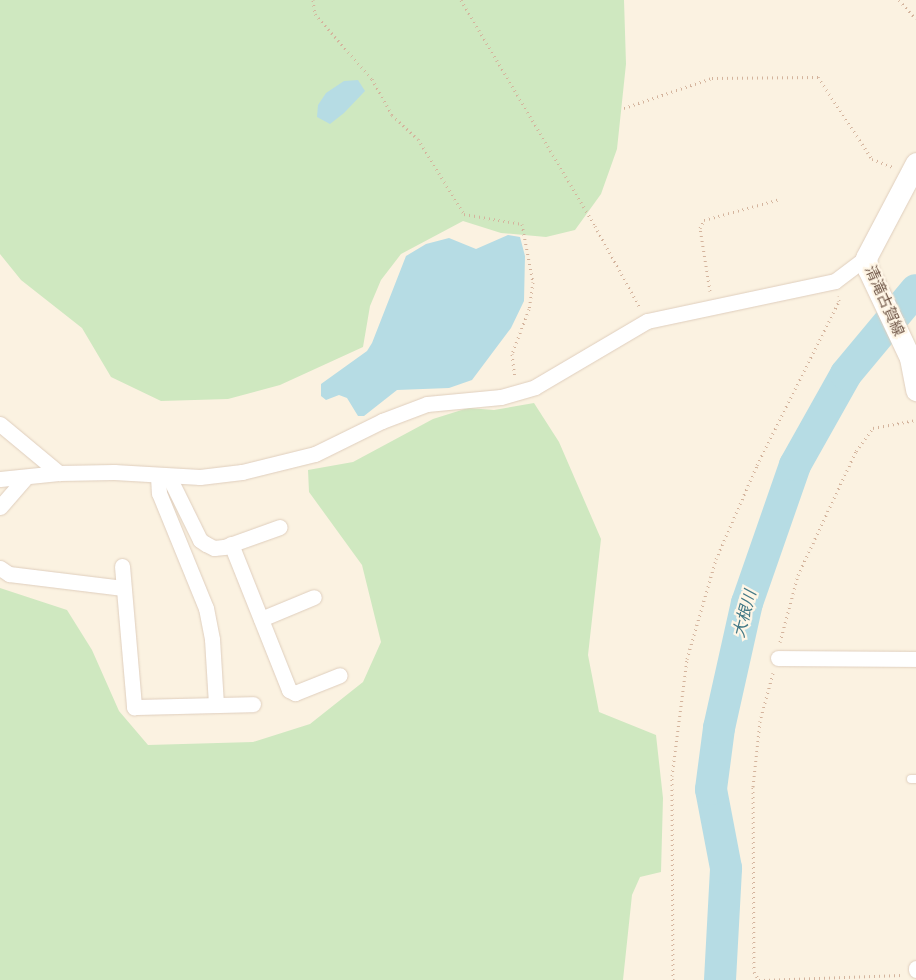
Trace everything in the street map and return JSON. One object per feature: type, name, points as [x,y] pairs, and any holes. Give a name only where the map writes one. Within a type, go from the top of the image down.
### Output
[{"type":"main road","name":"清滝古賀線","points":[[913,169],[867,264],[906,349],[916,390]]},
{"type":"street","points":[[0,479],[25,478],[59,473],[200,477],[242,472],[315,454],[382,421],[427,404],[501,397],[551,380],[599,348],[648,321],[713,309],[835,281],[867,264]]},
{"type":"street","points":[[0,424],[59,473]]},
{"type":"street","points":[[163,476],[200,540],[214,548],[280,527]]},
{"type":"street","points":[[163,476],[159,493],[206,608],[212,639],[216,706]]},
{"type":"street","points":[[0,507],[25,478]]},
{"type":"street","points":[[231,544],[289,690],[294,693],[340,675]]},
{"type":"street","points":[[122,566],[134,707],[253,704]]},
{"type":"street","points":[[0,568],[9,574],[123,588]]},
{"type":"street","points":[[261,619],[314,596]]},
{"type":"street","points":[[778,658],[916,659]]},
{"type":"path","points":[[313,0],[315,14],[372,79],[392,115],[418,140],[464,214],[522,224],[533,282],[529,309],[512,354],[513,374],[522,391]]},
{"type":"path","points":[[461,0],[595,226],[648,321]]},
{"type":"path","points":[[899,0],[916,19]]},
{"type":"path","points":[[624,108],[717,77],[818,77],[872,159],[913,169]]},
{"type":"path","points":[[713,309],[700,228],[704,220],[780,199]]},
{"type":"path","points":[[673,980],[672,776],[687,659],[716,559],[757,465],[839,301],[835,281]]},
{"type":"path","points":[[916,420],[873,428],[856,451],[798,575],[783,623],[778,658],[760,721],[752,786],[754,972],[759,980],[902,975],[916,969]]},
{"type":"green space","points":[[0,0],[624,0],[626,64],[617,149],[601,194],[575,230],[546,237],[501,233],[463,221],[401,254],[381,280],[370,306],[363,347],[280,385],[228,399],[161,401],[111,377],[82,328],[21,280],[0,254]]},
{"type":"green space","points":[[534,403],[559,442],[601,539],[588,655],[599,712],[656,735],[663,798],[661,872],[640,877],[632,895],[623,980],[0,980],[0,588],[67,610],[92,650],[119,711],[148,745],[253,742],[310,724],[363,682],[381,642],[362,565],[309,492],[308,470],[353,462],[433,419],[468,408],[494,410]]},
{"type":"water","points":[[358,80],[365,91],[344,113],[330,124],[317,117],[318,105],[326,93],[344,81]]},
{"type":"water","points":[[508,235],[520,237],[525,256],[524,301],[511,328],[472,380],[449,388],[397,390],[364,416],[358,416],[347,398],[339,395],[326,400],[321,396],[321,384],[367,351],[372,343],[406,256],[426,244],[449,238],[476,249]]},
{"type":"waterway","name":"大根川","points":[[720,980],[726,868],[711,789],[719,728],[747,603],[795,465],[846,374],[916,290]]}]
